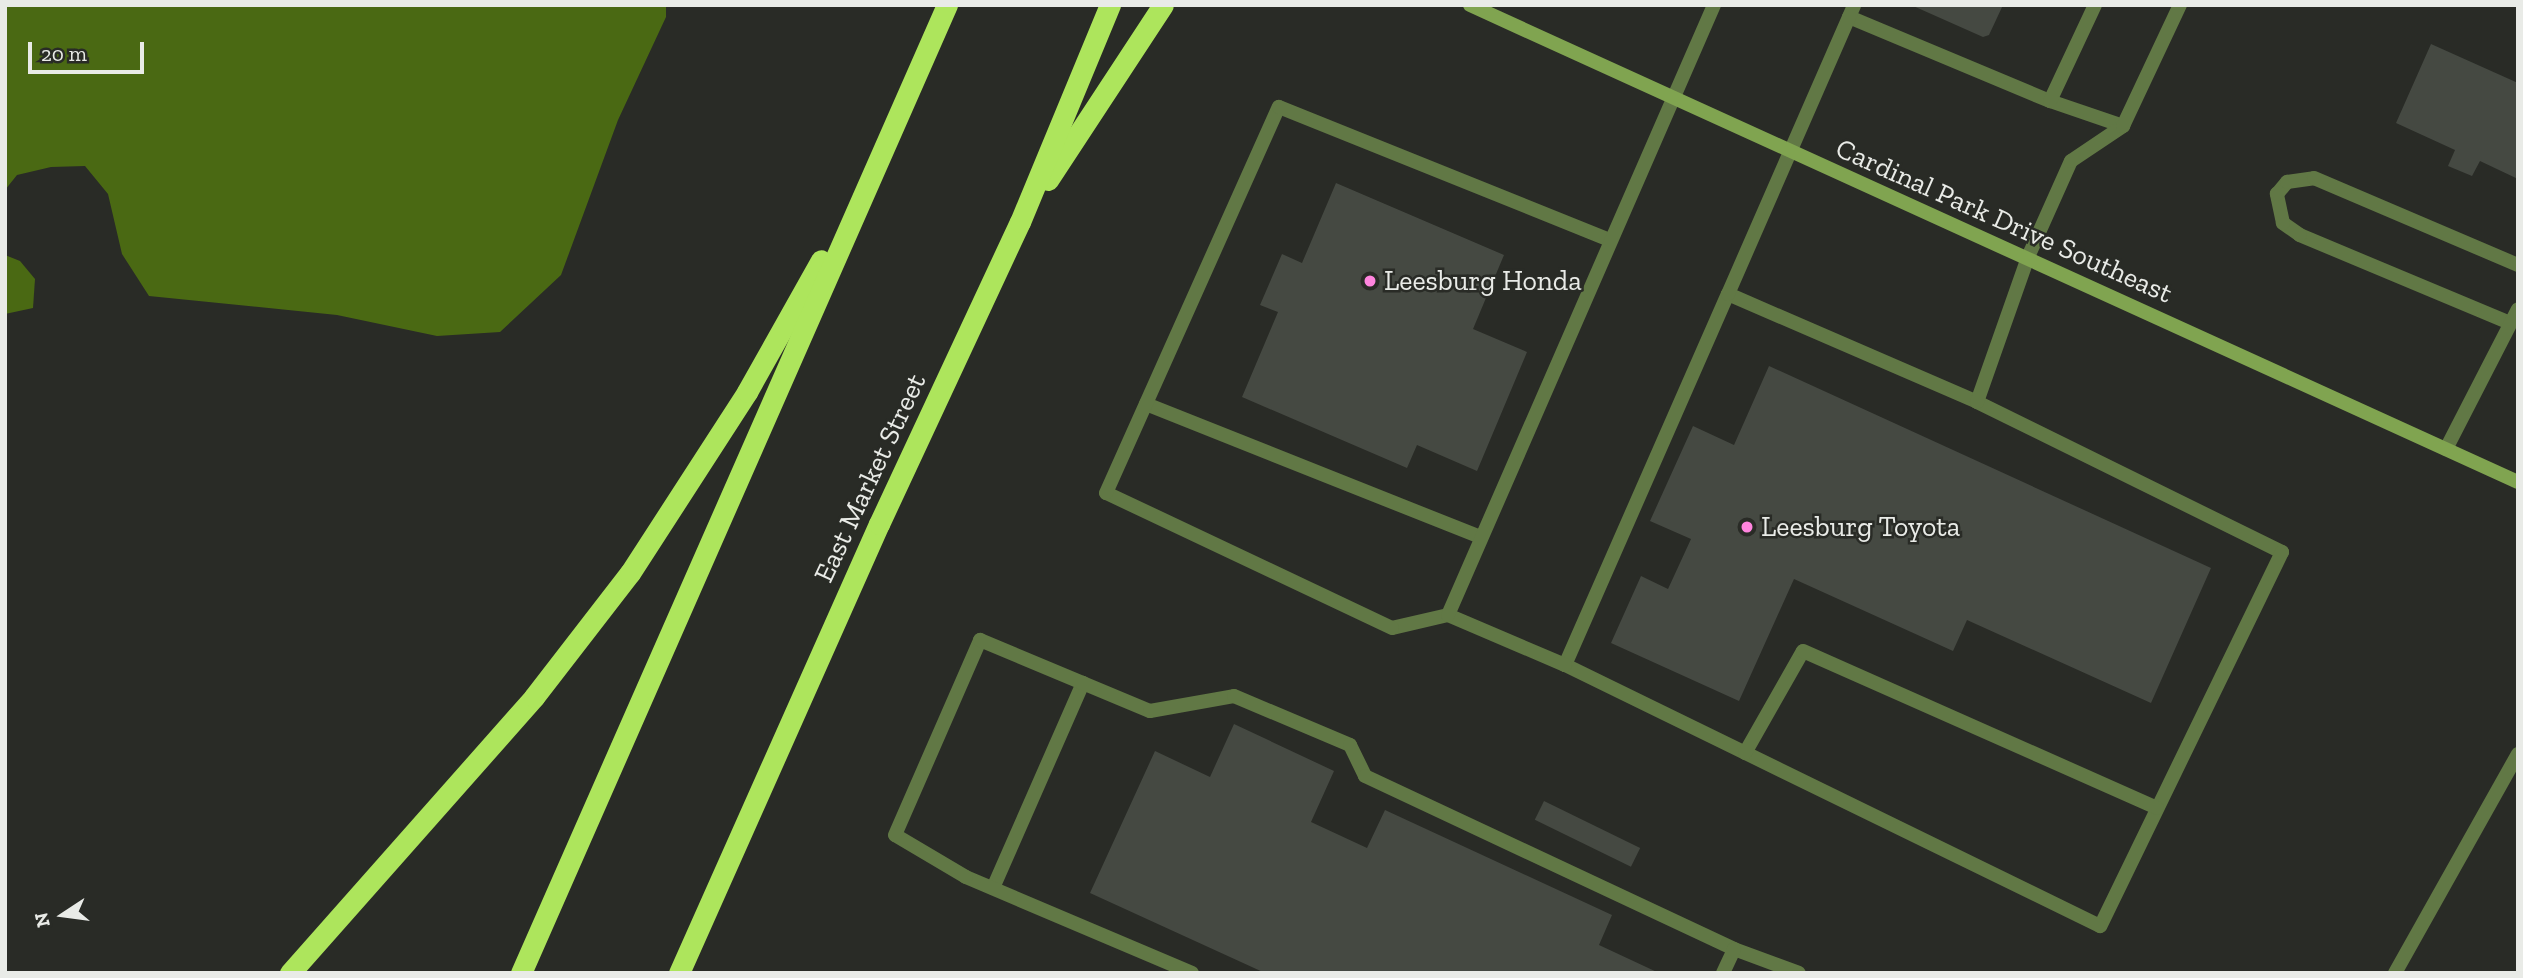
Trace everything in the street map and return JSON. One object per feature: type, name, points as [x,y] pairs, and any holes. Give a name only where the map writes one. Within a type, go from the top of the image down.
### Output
[{"type":"highway","points":[[521,973],[787,373],[868,176],[947,5]]},
{"type":"highway","name":"East Market Street","points":[[679,973],[879,524],[1020,222],[1110,5]]},
{"type":"highway","points":[[1020,222],[1163,5]]},
{"type":"highway","points":[[290,973],[534,697],[631,573],[747,392],[868,176]]},
{"type":"street","name":"Cardinal Park Drive Southeast","points":[[1470,5],[2518,482]]},
{"type":"lane","points":[[1448,615],[1671,98],[1714,5]]},
{"type":"lane","points":[[2050,101],[2095,5]]},
{"type":"lane","points":[[1977,402],[2028,257],[2071,161],[2123,126],[2180,5]]},
{"type":"lane","points":[[1565,665],[1852,11],[2050,101],[2123,126]]},
{"type":"lane","points":[[1610,240],[1279,107],[1107,493],[1392,628],[1448,615],[1565,665],[2100,926],[2282,552],[1977,402],[1728,294]]},
{"type":"lane","points":[[2510,324],[2300,235],[2283,223],[2277,194],[2287,182],[2314,178],[2518,265]]},
{"type":"lane","points":[[2446,449],[2518,309]]},
{"type":"lane","points":[[1146,404],[1481,537]]},
{"type":"lane","points":[[1192,973],[993,888],[895,835],[980,640],[1150,711],[1234,695],[1350,745],[1364,776],[1734,949],[1799,973]]},
{"type":"lane","points":[[1745,753],[1803,651],[2157,808]]},
{"type":"lane","points":[[993,888],[1083,683]]},
{"type":"lane","points":[[2395,973],[2518,754]]},
{"type":"lane","points":[[1723,973],[1734,949]]},
{"type":"green space","points":[[5,5],[666,5],[666,17],[618,120],[561,275],[500,332],[437,336],[337,315],[149,296],[122,254],[108,194],[85,166],[51,167],[17,175],[5,190]]},
{"type":"green space","points":[[5,255],[20,261],[35,279],[33,308],[5,314]]},
{"type":"building","points":[[1911,5],[2003,5],[1989,35],[1983,37]]},
{"type":"building","points":[[2431,44],[2518,83],[2518,179],[2480,161],[2472,176],[2448,166],[2455,150],[2396,123]]},
{"type":"building","points":[[1336,183],[1504,255],[1473,329],[1527,352],[1477,471],[1417,445],[1407,468],[1242,397],[1278,312],[1260,305],[1282,254],[1302,263]]},
{"type":"building","points":[[1769,366],[2211,568],[2151,703],[1967,620],[1953,651],[1794,579],[1739,701],[1611,643],[1641,576],[1668,589],[1691,539],[1650,521],[1693,426],[1734,445]]},
{"type":"building","points":[[1234,724],[1334,771],[1311,822],[1367,848],[1385,810],[1612,915],[1599,945],[1659,973],[1265,973],[1090,893],[1155,751],[1210,777]]},
{"type":"building","points":[[1544,801],[1640,848],[1631,867],[1535,820]]},
{"type":"place","name":"Leesburg Honda","points":[[1370,281]]},
{"type":"place","name":"Leesburg Toyota","points":[[1747,527]]}]
